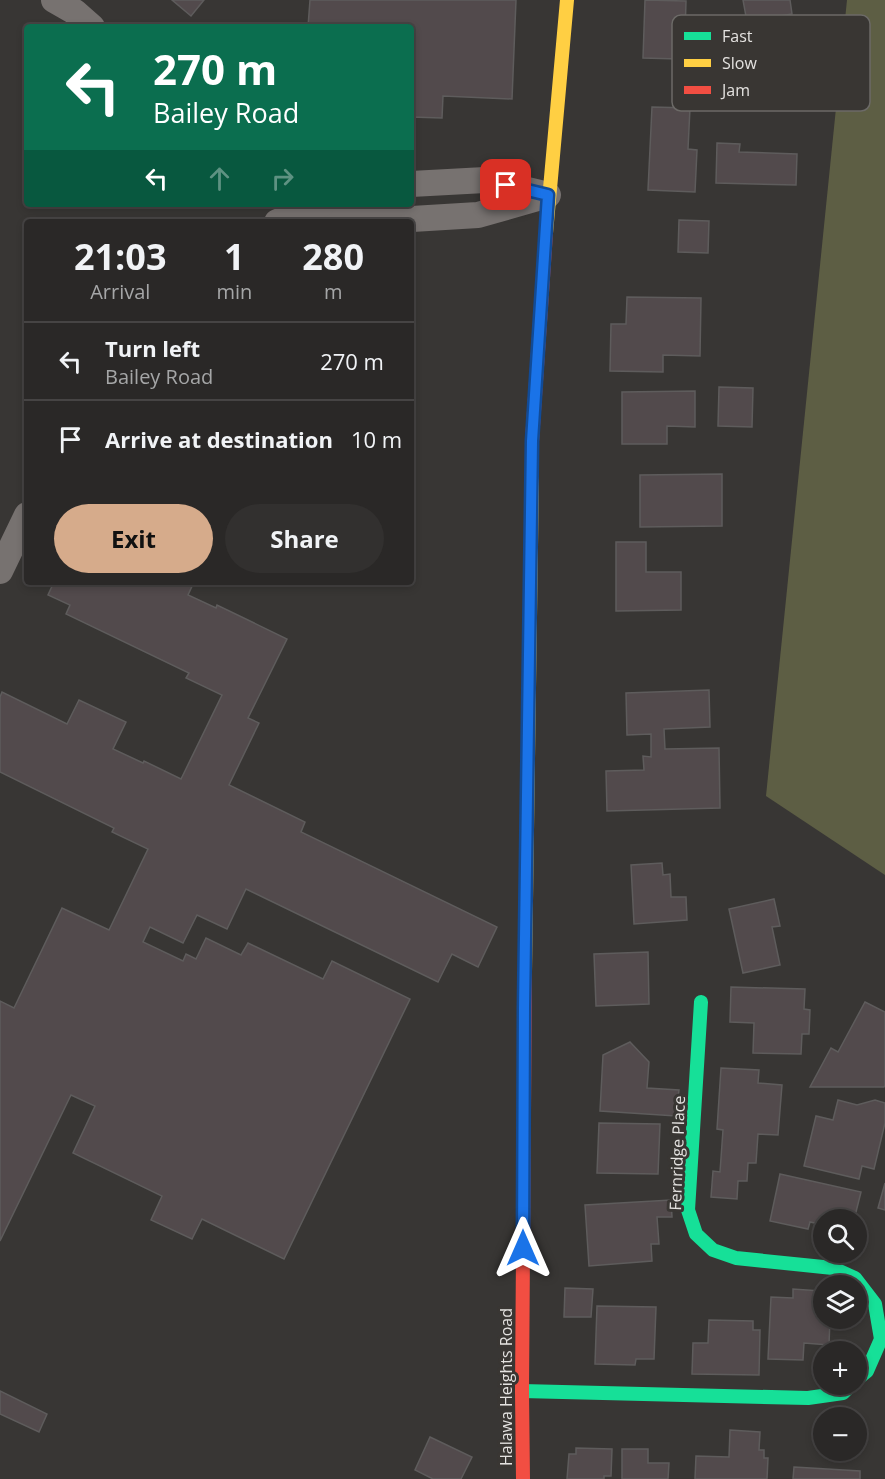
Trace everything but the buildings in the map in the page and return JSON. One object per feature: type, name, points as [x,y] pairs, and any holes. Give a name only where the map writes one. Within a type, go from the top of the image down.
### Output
[{"type":"street","name":"Halawa Heights Road","points":[[523,1479],[524,1020],[532,441],[548,195],[567,0]]},
{"type":"street","points":[[414,184],[485,180],[548,195]]},
{"type":"street","points":[[412,219],[478,215],[548,195]]},
{"type":"street","points":[[284,219],[310,207]]},
{"type":"street","points":[[316,207],[370,219]]},
{"type":"street","points":[[0,571],[24,521]]},
{"type":"street","name":"Fernridge Place","points":[[701,1002],[688,1210],[696,1234],[712,1250],[736,1258],[833,1268],[855,1278],[875,1304],[881,1339],[867,1371]]},
{"type":"street","points":[[522,1391],[808,1398],[829,1395]]},
{"type":"green space","points":[[847,0],[885,0],[885,875],[766,796],[836,111],[870,111],[870,15],[845,15]]},
{"type":"traffic: fast","points":[[701,1002],[688,1210],[696,1234],[713,1250],[736,1258],[833,1268],[855,1278],[875,1304],[881,1339],[867,1371]]},
{"type":"traffic: fast","points":[[522,1391],[808,1398],[829,1395]]},
{"type":"traffic: slow","points":[[546,233],[567,0]]},
{"type":"traffic: slow","points":[[525,972],[532,476]]},
{"type":"traffic: jam","points":[[532,476],[532,441],[546,233]]},
{"type":"traffic: jam","points":[[523,1479],[525,972]]},
{"type":"route","points":[[506,185],[548,195],[532,441],[523,1248]]}]
